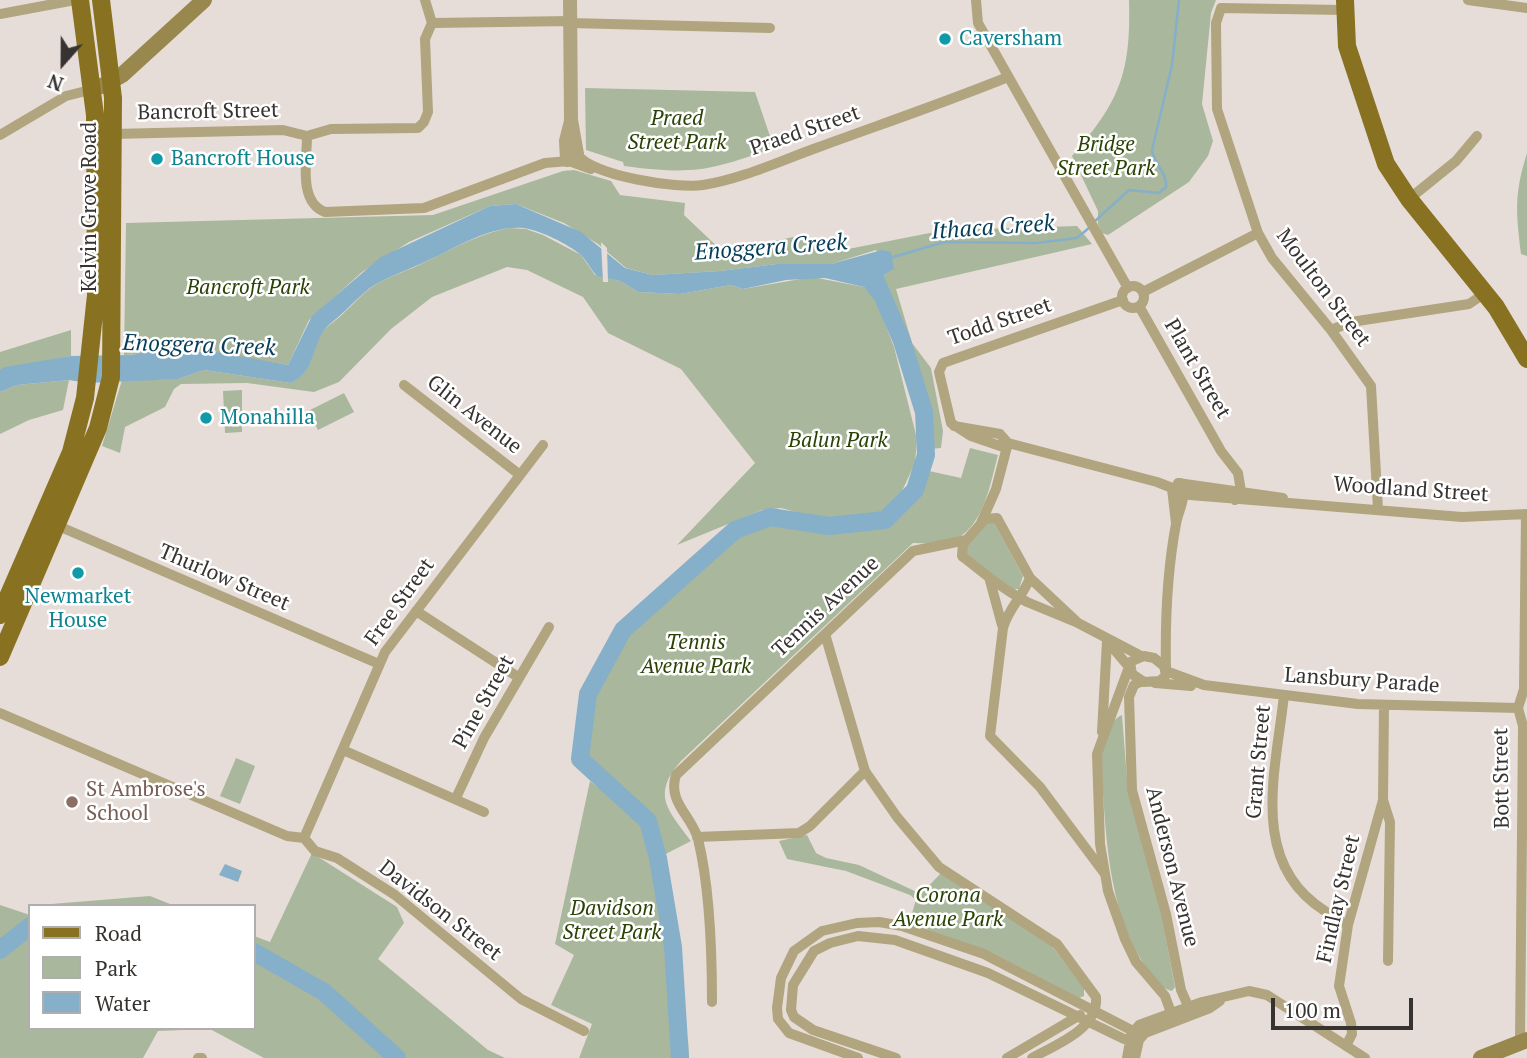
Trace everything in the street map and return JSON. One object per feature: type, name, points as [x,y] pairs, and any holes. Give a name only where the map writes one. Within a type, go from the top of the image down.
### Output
[{"type":"main road","name":"Kelvin Grove Road","points":[[0,615],[71,452],[83,411],[93,339],[96,276],[94,89],[78,0]]},
{"type":"main road","name":"Kelvin Grove Road","points":[[0,657],[102,414],[111,377],[112,81],[101,0]]},
{"type":"main road","points":[[94,89],[112,81],[204,0]]},
{"type":"main road","points":[[1345,5],[1348,46],[1381,153],[1409,199],[1509,326],[1527,358]]},
{"type":"main road","points":[[1481,1058],[1524,1041]]},
{"type":"street","points":[[0,13],[78,0]]},
{"type":"street","points":[[425,0],[432,23],[570,22],[770,28]]},
{"type":"street","points":[[307,136],[308,196],[313,205],[325,212],[424,208],[539,164],[570,156],[570,0]]},
{"type":"street","points":[[976,0],[978,23],[1128,288]]},
{"type":"street","points":[[1468,0],[1527,8]]},
{"type":"street","name":"Moulton Street","points":[[1345,5],[1221,8],[1216,23],[1217,109],[1258,233],[1272,258],[1331,330],[1371,386],[1378,509]]},
{"type":"street","name":"Bancroft Street","points":[[113,134],[283,130],[307,136],[331,129],[413,130],[424,122],[428,111],[425,39],[432,23]]},
{"type":"street","name":"Praed Street","points":[[570,156],[609,172],[677,185],[712,183],[1009,77]]},
{"type":"street","points":[[0,135],[66,96],[94,89]]},
{"type":"street","points":[[1409,199],[1456,161],[1477,136]]},
{"type":"street","points":[[1143,292],[1258,233]]},
{"type":"street","points":[[1136,287],[1143,292],[1144,300],[1139,306],[1129,307],[1123,300],[1128,288],[1136,287]]},
{"type":"street","points":[[1331,330],[1351,322],[1469,304],[1485,293]]},
{"type":"street","name":"Todd Street","points":[[951,421],[939,371],[946,360],[1123,300]]},
{"type":"street","name":"Plant Street","points":[[1139,306],[1222,451],[1236,494]]},
{"type":"street","name":"Glin Avenue","points":[[404,385],[520,475]]},
{"type":"street","name":"Woodland Street","points":[[951,421],[1000,434],[1007,445],[1180,489],[1462,517],[1526,515]]},
{"type":"street","name":"Free Street","points":[[304,838],[379,664],[416,611],[543,445]]},
{"type":"street","points":[[981,525],[996,489],[1007,445]]},
{"type":"street","points":[[996,489],[1001,522],[1030,578],[1078,623]]},
{"type":"street","points":[[1107,641],[1129,667],[1147,682],[1160,681],[1166,671],[1164,636],[1180,489]]},
{"type":"street","name":"Bott Street","points":[[1524,1041],[1523,726],[1518,708],[1524,689],[1526,515]]},
{"type":"street","points":[[965,558],[960,550],[981,525],[992,516],[1001,522]]},
{"type":"street","name":"Thurlow Street","points":[[56,525],[379,664]]},
{"type":"street","name":"Tennis Avenue","points":[[712,1002],[712,947],[697,837],[677,803],[673,784],[676,775],[913,551],[934,549],[966,540]]},
{"type":"street","points":[[934,549],[965,558],[1020,598],[1078,623],[1107,641],[1143,656]]},
{"type":"street","points":[[989,576],[1003,628]]},
{"type":"street","points":[[1030,578],[1020,598],[1007,614],[1003,628],[990,736],[1040,787],[1105,874]]},
{"type":"street","points":[[416,611],[518,677]]},
{"type":"street","name":"Pine Street","points":[[456,798],[484,738],[550,627]]},
{"type":"street","points":[[825,634],[865,771],[932,862],[1057,944],[1096,997],[1091,1017],[1032,1058]]},
{"type":"street","points":[[1164,636],[1157,649],[1132,660],[1102,734],[1097,760],[1100,844],[1110,898],[1130,951],[1161,990],[1173,1017]]},
{"type":"street","points":[[1102,734],[1100,722],[1107,641]]},
{"type":"street","name":"Lansbury Parade","points":[[1143,656],[1160,662],[1166,671],[1204,685]]},
{"type":"street","name":"Lansbury Parade","points":[[1147,682],[1204,685],[1384,706],[1518,708]]},
{"type":"street","name":"Anderson Avenue","points":[[1147,682],[1135,684],[1130,692],[1132,787],[1166,914],[1180,986],[1190,1011]]},
{"type":"street","name":"Grant Street","points":[[1284,695],[1272,820],[1275,841],[1284,867],[1301,895],[1348,925]]},
{"type":"street","name":"Findlay Street","points":[[1346,1046],[1352,1034],[1351,1020],[1339,986],[1348,925],[1383,800],[1384,706]]},
{"type":"street","points":[[1113,710],[1122,708],[1130,715]]},
{"type":"street","name":"Davidson Street","points":[[0,713],[287,836],[304,838],[315,851],[337,858],[395,895],[522,999],[584,1031]]},
{"type":"street","points":[[343,750],[484,812]]},
{"type":"street","points":[[697,837],[799,833],[865,771]]},
{"type":"street","name":"Findlay Street","points":[[1383,800],[1390,822],[1388,961]]},
{"type":"street","points":[[1078,838],[1093,849],[1100,844]]},
{"type":"street","points":[[858,1058],[789,1033],[778,1019],[777,993],[794,951],[814,934],[857,923],[897,925],[972,949],[1091,1017],[1134,1037],[1173,1017],[1226,998],[1249,991],[1262,992],[1364,1058]]},
{"type":"street","points":[[896,1058],[813,1030],[799,1022],[791,1010],[795,978],[808,957],[820,947],[862,935],[895,940],[973,966],[1077,1016],[1091,1017]]},
{"type":"street","points":[[1161,990],[1172,994],[1180,986]]},
{"type":"street","points":[[1007,1058],[1077,1016]]},
{"type":"street","points":[[811,1042],[813,1030]]},
{"type":"street","points":[[1127,1058],[1134,1037]]},
{"type":"street","points":[[1134,1037],[1135,1058]]},
{"type":"green space","name":"Bridge Street Park","points":[[1129,0],[1216,0],[1211,13],[1202,104],[1213,141],[1208,156],[1189,182],[1108,235],[1102,233],[1098,224],[1098,211],[1072,156],[1101,119],[1119,85],[1128,47]]},
{"type":"green space","name":"Praed Street Park","points":[[585,88],[755,92],[774,148],[733,162],[700,169],[667,170],[624,166],[623,162],[586,150]]},
{"type":"green space","points":[[1527,153],[1527,256],[1521,254],[1517,203]]},
{"type":"green space","name":"Bancroft Park","points":[[574,170],[611,181],[620,195],[685,203],[684,215],[723,252],[793,237],[838,251],[945,230],[1077,226],[1092,244],[896,289],[912,343],[931,368],[943,431],[941,448],[930,449],[919,387],[882,288],[882,279],[888,271],[876,250],[831,264],[777,264],[653,275],[626,268],[598,244],[564,223],[516,204],[490,206],[409,242],[362,272],[309,320],[288,365],[200,351],[124,355],[126,223],[433,215],[563,171]]},
{"type":"green space","name":"Balun Park","points":[[510,228],[526,229],[543,235],[581,255],[595,275],[620,281],[638,292],[680,294],[731,285],[743,289],[812,277],[864,287],[875,298],[894,347],[917,439],[915,463],[896,504],[879,516],[868,517],[822,519],[781,508],[762,510],[677,545],[755,463],[681,369],[608,333],[583,297],[527,270],[507,267],[432,297],[391,329],[339,382],[314,392],[247,383],[181,384],[174,389],[165,407],[125,427],[120,453],[102,446],[122,380],[178,379],[204,370],[291,383],[306,371],[325,329],[372,287],[476,238]]},
{"type":"green space","points":[[71,330],[71,356],[0,370],[0,352]]},
{"type":"green space","points":[[69,380],[63,410],[29,420],[0,434],[0,392],[17,385]]},
{"type":"green space","points":[[242,390],[242,432],[225,433],[223,391]]},
{"type":"green space","points":[[344,393],[354,412],[318,430],[308,411]]},
{"type":"green space","name":"Tennis Avenue Park","points":[[970,448],[998,455],[983,507],[969,530],[942,543],[913,543],[681,761],[667,783],[666,802],[691,841],[658,858],[648,821],[580,759],[588,694],[623,630],[735,530],[770,517],[829,526],[884,520],[915,490],[926,455],[929,471],[961,478]]},
{"type":"green space","points":[[993,521],[1023,576],[1019,589],[1014,589],[966,556],[965,547],[986,523]]},
{"type":"green space","points":[[1122,715],[1127,779],[1157,891],[1175,987],[1172,991],[1153,978],[1132,943],[1122,918],[1110,867],[1101,761],[1109,729]]},
{"type":"green space","points":[[236,758],[255,766],[240,804],[220,796]]},
{"type":"green space","name":"Davidson Street Park","points":[[590,781],[647,827],[666,942],[670,1020],[688,1040],[689,1058],[579,1058],[592,1024],[551,1005],[574,955],[555,944]]},
{"type":"green space","name":"Corona Avenue Park","points":[[807,835],[816,853],[826,858],[859,865],[921,894],[941,873],[1052,946],[1084,988],[1084,996],[1079,998],[993,953],[909,923],[916,900],[910,895],[846,871],[787,859],[779,841]]},
{"type":"green space","points":[[312,853],[397,907],[404,923],[378,959],[488,1050],[505,1058],[264,1058],[212,1030],[256,1030],[256,937],[270,942]]},
{"type":"green space","points":[[150,896],[170,904],[51,904]]},
{"type":"green space","points":[[0,905],[28,914],[28,1030],[184,1030],[158,1031],[143,1058],[0,1058]]},
{"type":"water","points":[[516,204],[581,232],[625,268],[653,275],[777,264],[831,264],[882,250],[891,252],[894,269],[885,274],[882,281],[887,300],[877,303],[864,287],[825,278],[786,280],[743,289],[731,285],[680,294],[638,292],[620,281],[597,276],[581,255],[554,238],[530,229],[509,228],[469,240],[370,288],[324,330],[306,371],[291,383],[204,370],[178,379],[87,383],[69,380],[17,385],[0,392],[0,370],[5,367],[71,356],[131,355],[160,350],[216,352],[288,365],[312,316],[381,257],[490,206]]},
{"type":"water","points":[[225,864],[242,871],[238,882],[219,875]]},
{"type":"pier","points":[[601,242],[607,248],[608,282],[603,282]]},
{"type":"waterway","name":"Ithaca Creek","points":[[1094,222],[1129,190],[1159,193],[1166,187],[1165,177],[1152,150],[1172,65],[1179,0]]},
{"type":"waterway","name":"Ithaca Creek","points":[[890,258],[944,242],[1036,243],[1077,238],[1090,227]]},
{"type":"waterway","name":"Enoggera Creek","points":[[680,1058],[673,947],[658,858],[648,821],[580,759],[588,694],[623,630],[735,530],[770,517],[829,526],[885,520],[915,490],[926,455],[924,412],[902,341],[876,281]]},
{"type":"waterway","name":"Enoggera Creek","points":[[0,950],[28,928]]},
{"type":"waterway","name":"Enoggera Creek","points":[[256,953],[324,992],[397,1058]]},
{"type":"place","name":"Caversham","points":[[945,39]]},
{"type":"place","name":"Bancroft House","points":[[157,159]]},
{"type":"place","name":"Monahilla","points":[[206,418]]},
{"type":"place","name":"Newmarket House","points":[[78,573]]},
{"type":"place","name":"St Ambrose's School","points":[[72,802]]}]
